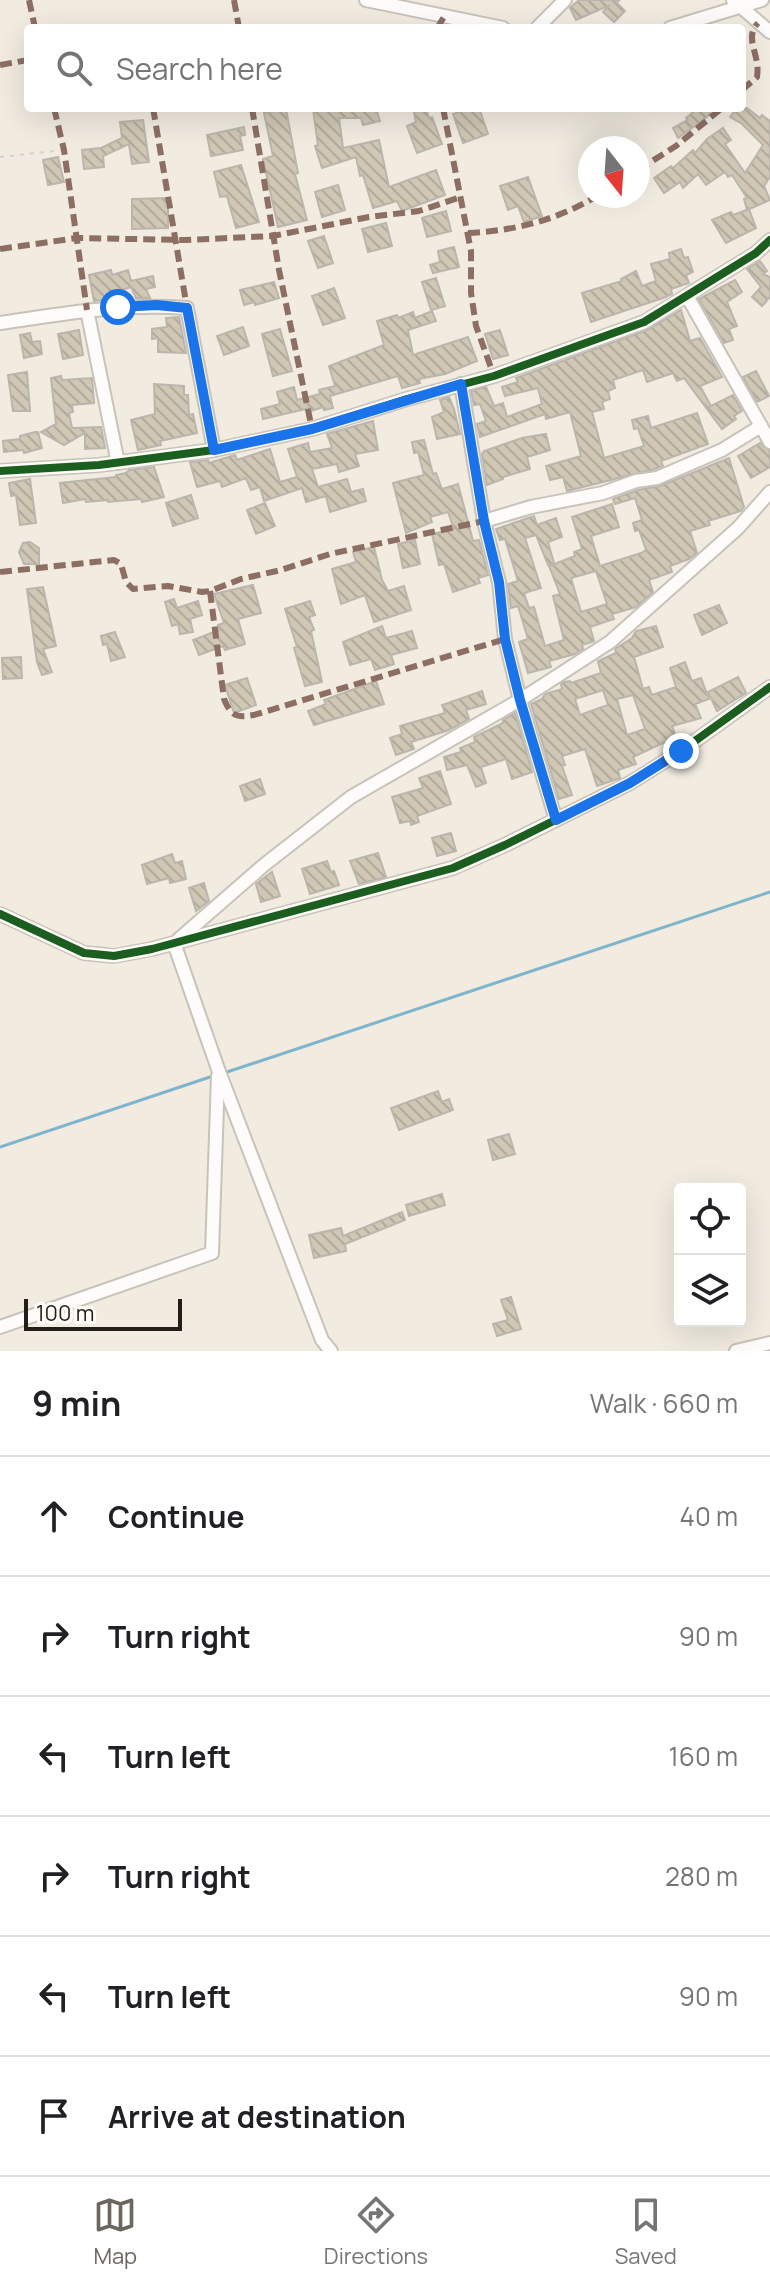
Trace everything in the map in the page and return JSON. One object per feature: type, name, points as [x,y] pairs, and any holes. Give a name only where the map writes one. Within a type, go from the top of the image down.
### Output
[{"type":"street","points":[[366,0],[480,24]]},
{"type":"street","points":[[423,0],[424,14]]},
{"type":"street","points":[[541,24],[565,0]]},
{"type":"street","points":[[682,24],[739,4],[762,0]]},
{"type":"street","points":[[739,4],[770,32]]},
{"type":"street","points":[[0,471],[118,463],[214,450],[312,429],[494,376],[644,322],[756,253],[770,240]]},
{"type":"street","points":[[687,296],[770,442]]},
{"type":"street","points":[[0,323],[87,310],[157,305],[187,308],[214,450]]},
{"type":"street","points":[[87,310],[118,463]]},
{"type":"street","points":[[461,384],[484,521],[499,582],[505,639],[556,820]]},
{"type":"street","points":[[484,521],[657,478],[722,450],[761,426]]},
{"type":"street","points":[[174,943],[274,857],[351,797],[520,700],[610,642],[738,528],[770,492]]},
{"type":"street","points":[[0,914],[84,953],[114,956],[174,943],[453,868],[630,783],[770,687]]},
{"type":"street","points":[[174,943],[218,1069],[322,1340],[331,1351]]},
{"type":"street","points":[[0,1327],[212,1253],[218,1069]]},
{"type":"street","points":[[736,1351],[770,1343]]},
{"type":"path","points":[[0,157],[64,150]]},
{"type":"building","points":[[579,0],[620,0],[616,2],[625,11],[614,22],[603,12],[610,5],[576,20],[570,8]]},
{"type":"building","points":[[747,108],[770,121],[770,177],[764,186],[770,200],[747,210],[744,199],[747,198],[732,175],[728,177],[725,172],[706,185],[698,174],[683,188],[680,182],[664,193],[654,178],[671,166],[673,168],[693,150],[695,153],[707,139],[723,128],[731,140],[725,144],[745,173],[763,145],[741,123],[730,117],[734,112],[746,112]]},
{"type":"building","points":[[287,112],[298,173],[295,174],[307,220],[278,227],[263,159],[273,156],[264,113]]},
{"type":"building","points":[[313,112],[377,112],[380,121],[363,125],[361,118],[339,118],[343,148],[379,140],[389,187],[436,170],[445,195],[402,211],[397,201],[373,208],[356,157],[322,168],[315,146],[318,145]]},
{"type":"building","points":[[414,112],[427,112],[442,144],[417,153],[407,126],[416,122]]},
{"type":"building","points":[[480,112],[488,134],[463,143],[453,114]]},
{"type":"building","points":[[693,112],[711,112],[678,138],[673,128],[688,120],[686,118]]},
{"type":"building","points":[[143,120],[149,162],[132,164],[129,144],[103,156],[104,167],[84,169],[82,150],[101,148],[122,138],[120,122]]},
{"type":"building","points":[[244,127],[245,135],[240,136],[243,150],[211,156],[207,135]]},
{"type":"building","points":[[58,157],[64,182],[48,185],[43,160]]},
{"type":"building","points":[[241,165],[259,222],[236,228],[227,196],[220,197],[214,172]]},
{"type":"building","points":[[528,177],[542,216],[524,222],[518,206],[508,210],[500,186]]},
{"type":"building","points":[[338,185],[345,210],[322,217],[315,192]]},
{"type":"building","points":[[168,198],[168,228],[132,229],[132,199]]},
{"type":"building","points":[[749,209],[756,228],[726,243],[712,220]]},
{"type":"building","points":[[446,211],[451,231],[427,237],[422,218]]},
{"type":"building","points":[[386,223],[392,246],[368,252],[362,229]]},
{"type":"building","points":[[324,236],[333,263],[318,268],[308,241]]},
{"type":"building","points":[[454,247],[459,267],[433,273],[430,265],[440,262],[438,251]]},
{"type":"building","points":[[681,249],[684,258],[688,257],[693,272],[686,275],[689,283],[671,289],[672,294],[663,298],[591,322],[582,293],[622,281],[636,271],[642,286],[656,281],[651,264],[670,259],[669,253]]},
{"type":"building","points":[[760,261],[767,271],[763,274],[770,277],[770,297],[762,306],[752,297],[761,287],[747,269]]},
{"type":"building","points":[[111,270],[112,275],[128,270],[131,281],[153,276],[155,287],[146,289],[150,298],[136,298],[131,287],[115,292],[117,299],[94,301],[89,275]]},
{"type":"building","points":[[436,278],[445,306],[431,310],[422,282]]},
{"type":"building","points":[[735,280],[742,292],[727,302],[737,326],[729,329],[733,340],[724,343],[699,299]]},
{"type":"building","points":[[274,282],[279,298],[244,305],[240,290]]},
{"type":"building","points":[[334,288],[345,318],[323,325],[312,296]]},
{"type":"building","points":[[681,310],[690,341],[700,338],[722,377],[700,386],[711,406],[733,395],[742,411],[734,416],[736,419],[722,429],[684,378],[677,381],[673,373],[647,382],[643,370],[613,380],[615,388],[608,391],[610,399],[602,402],[604,409],[592,412],[604,458],[644,446],[632,420],[648,416],[651,428],[697,413],[708,444],[661,461],[663,466],[655,469],[567,491],[563,477],[550,480],[546,466],[581,456],[570,412],[546,419],[545,414],[480,437],[477,424],[486,421],[480,404],[474,405],[471,391],[486,387],[494,406],[503,403],[507,417],[542,404],[538,388],[505,396],[502,387],[518,382],[516,378],[647,330]]},
{"type":"building","points":[[432,311],[436,321],[408,330],[413,355],[468,337],[477,361],[445,374],[419,379],[420,383],[402,388],[398,376],[330,396],[333,408],[311,411],[310,408],[263,419],[261,409],[280,404],[277,392],[294,387],[297,400],[320,394],[319,390],[335,386],[329,366],[384,345],[377,321],[413,312],[415,318]]},
{"type":"building","points":[[179,317],[186,353],[158,352],[158,338],[152,339],[152,329],[167,327],[166,318]]},
{"type":"building","points":[[243,327],[249,346],[224,355],[217,336]]},
{"type":"building","points":[[280,329],[292,371],[273,376],[262,334]]},
{"type":"building","points":[[79,330],[83,355],[63,359],[58,334]]},
{"type":"building","points":[[500,330],[508,355],[493,359],[485,334]]},
{"type":"building","points":[[30,333],[32,342],[40,341],[42,354],[24,358],[20,335]]},
{"type":"building","points":[[756,371],[769,396],[757,402],[743,377]]},
{"type":"building","points":[[27,372],[30,411],[13,411],[8,375]]},
{"type":"building","points":[[61,376],[62,380],[92,378],[94,403],[72,405],[73,412],[69,413],[72,428],[101,427],[105,448],[85,449],[85,433],[64,445],[41,432],[56,424],[51,378]]},
{"type":"building","points":[[154,384],[184,386],[184,395],[188,395],[189,415],[193,414],[197,433],[160,441],[161,445],[138,450],[131,420],[155,414]]},
{"type":"building","points":[[449,397],[460,434],[437,439],[432,417],[444,412],[440,400]]},
{"type":"building","points":[[373,421],[378,450],[355,454],[359,466],[339,472],[337,464],[312,469],[318,487],[347,479],[351,492],[363,489],[366,501],[330,512],[326,496],[306,502],[302,488],[264,501],[260,487],[251,490],[246,478],[222,487],[220,481],[197,487],[190,462],[208,460],[209,463],[235,455],[237,460],[270,449],[280,482],[297,477],[288,449],[308,443],[310,452],[332,448],[327,434]]},
{"type":"building","points":[[38,432],[42,448],[24,453],[23,450],[4,452],[3,441],[20,439],[20,436]]},
{"type":"building","points":[[546,434],[550,450],[527,457],[530,469],[487,485],[484,451],[522,438]]},
{"type":"building","points":[[424,440],[433,474],[436,473],[442,489],[458,484],[473,541],[479,540],[488,575],[478,578],[480,583],[453,592],[444,564],[439,565],[432,534],[454,529],[448,512],[430,517],[432,522],[406,533],[393,483],[424,475],[412,442]]},
{"type":"building","points":[[760,443],[770,451],[770,467],[751,478],[738,456]]},
{"type":"building","points":[[729,458],[744,507],[741,511],[708,521],[710,525],[690,531],[697,553],[670,566],[672,572],[649,580],[653,592],[636,607],[612,614],[614,619],[590,627],[594,641],[582,645],[583,649],[575,654],[549,661],[551,667],[528,673],[519,642],[528,639],[518,606],[511,608],[508,584],[518,581],[505,539],[500,540],[496,529],[534,516],[537,525],[556,518],[562,537],[548,542],[554,563],[548,565],[536,535],[525,538],[541,588],[524,593],[529,608],[534,607],[545,646],[564,640],[553,596],[560,594],[549,566],[575,556],[574,552],[582,549],[572,517],[612,504],[619,527],[591,536],[600,566],[641,553],[646,550],[633,523],[642,520],[635,498],[615,504],[613,499],[660,486]],"holes":[[[596,571],[607,604],[581,612],[571,578]]]},
{"type":"building","points":[[154,467],[164,497],[142,502],[141,499],[86,502],[85,499],[63,503],[60,483],[116,477],[129,470]]},
{"type":"building","points":[[30,479],[36,523],[20,525],[16,495],[11,496],[9,483]]},
{"type":"building","points":[[191,495],[198,518],[173,526],[166,503]]},
{"type":"building","points":[[265,503],[275,526],[256,534],[247,510]]},
{"type":"building","points":[[415,540],[420,564],[403,568],[398,544]]},
{"type":"building","points":[[30,542],[39,548],[39,564],[24,564],[19,552],[23,543]]},
{"type":"building","points":[[374,547],[388,591],[404,586],[411,610],[374,622],[365,595],[341,604],[332,569],[356,562],[353,552]]},
{"type":"building","points":[[253,585],[261,613],[238,619],[245,644],[225,650],[223,646],[199,655],[193,640],[219,630],[218,625],[224,623],[214,594]]},
{"type":"building","points":[[43,587],[56,646],[43,649],[52,672],[42,675],[37,662],[27,589]]},
{"type":"building","points":[[174,599],[177,608],[198,601],[202,615],[190,619],[193,632],[180,634],[178,624],[172,626],[165,602]]},
{"type":"building","points":[[310,601],[315,615],[309,617],[314,630],[311,631],[322,682],[305,686],[285,609]]},
{"type":"building","points":[[719,605],[727,623],[702,635],[694,615]]},
{"type":"building","points":[[382,626],[386,638],[412,631],[417,648],[391,655],[394,664],[375,670],[371,659],[350,665],[343,642]]},
{"type":"building","points":[[656,626],[663,647],[634,657],[643,689],[649,687],[652,695],[676,687],[670,668],[685,662],[692,681],[701,678],[709,699],[695,704],[701,718],[672,726],[676,737],[633,757],[636,764],[618,770],[620,778],[597,786],[585,749],[562,756],[565,765],[562,766],[572,795],[559,799],[531,704],[545,694],[562,689],[564,682],[571,683],[601,673],[598,661],[616,653],[615,649],[632,638],[636,631]],"holes":[[[603,690],[608,705],[580,715],[575,699]],[[633,695],[645,729],[627,735],[617,699]]]},
{"type":"building","points":[[115,632],[125,657],[111,661],[107,644],[103,645],[101,636]]},
{"type":"building","points":[[21,657],[22,678],[3,679],[2,658]]},
{"type":"building","points":[[738,677],[746,693],[717,711],[708,692]]},
{"type":"building","points":[[247,678],[256,705],[234,713],[225,685]]},
{"type":"building","points":[[376,681],[384,704],[314,725],[308,711],[326,704],[324,700]]},
{"type":"building","points":[[482,691],[486,704],[466,710],[469,719],[449,730],[411,742],[414,749],[396,755],[390,738],[402,734],[400,726],[445,713],[442,705]]},
{"type":"building","points":[[515,713],[532,772],[512,779],[506,759],[481,767],[486,783],[476,787],[467,765],[447,770],[444,757],[461,752],[460,748],[475,742],[474,737],[503,723]]},
{"type":"building","points":[[440,771],[451,804],[417,816],[419,822],[411,825],[410,821],[400,823],[392,797],[423,788],[419,778]]},
{"type":"building","points":[[260,779],[265,794],[245,801],[240,786]]},
{"type":"building","points":[[451,833],[456,851],[437,856],[432,838]]},
{"type":"building","points":[[378,853],[386,877],[359,884],[350,861]]},
{"type":"building","points":[[172,854],[175,863],[182,861],[186,879],[170,883],[169,878],[147,884],[142,865]]},
{"type":"building","points":[[327,861],[339,885],[310,894],[302,869]]},
{"type":"building","points":[[272,872],[280,896],[261,902],[256,884]]},
{"type":"building","points":[[204,883],[209,901],[196,911],[189,888]]},
{"type":"building","points":[[438,1091],[442,1102],[449,1099],[453,1110],[399,1130],[391,1108]]},
{"type":"building","points":[[509,1134],[515,1154],[493,1160],[488,1140]]},
{"type":"building","points":[[442,1194],[445,1205],[409,1216],[406,1205]]},
{"type":"building","points":[[402,1212],[405,1220],[345,1244],[346,1251],[314,1258],[309,1235],[341,1228],[343,1236]]},
{"type":"building","points":[[511,1297],[521,1329],[497,1336],[493,1324],[508,1320],[501,1300]]},
{"type":"waterway","points":[[224,1073],[770,892]]},
{"type":"waterway","points":[[0,1147],[213,1076]]},
{"type":"marked path","points":[[29,0],[34,24]]},
{"type":"marked path","points":[[234,0],[238,24]]},
{"type":"marked path","points":[[440,24],[444,17]]},
{"type":"marked path","points":[[746,87],[757,77],[752,35],[758,23]]},
{"type":"marked path","points":[[0,65],[24,61]]},
{"type":"marked path","points":[[55,112],[64,150],[87,310]]},
{"type":"marked path","points":[[154,112],[187,308]]},
{"type":"marked path","points":[[253,112],[279,270],[312,429]]},
{"type":"marked path","points":[[444,112],[471,251],[471,293],[476,326],[494,376]]},
{"type":"marked path","points":[[650,162],[676,146],[717,112]]},
{"type":"marked path","points":[[0,249],[77,238],[185,240],[273,236],[369,217],[419,211],[461,197]]},
{"type":"marked path","points":[[468,233],[535,223],[578,206]]},
{"type":"marked path","points":[[0,572],[114,560],[121,564],[126,582],[133,589],[168,586],[202,592],[330,554],[484,521]]},
{"type":"marked path","points":[[210,591],[224,699],[229,709],[238,716],[254,715],[505,639]]},
{"type":"cycle path","points":[[0,471],[99,465],[214,450],[312,429],[494,376],[644,322],[756,253],[770,240]]},
{"type":"cycle path","points":[[0,914],[84,953],[114,956],[152,949],[453,868],[630,783],[681,751],[770,687]]},
{"type":"route","points":[[118,307],[157,305],[187,308],[214,450],[312,429],[461,384],[484,521],[499,582],[505,639],[556,820],[630,783],[681,751]]}]
